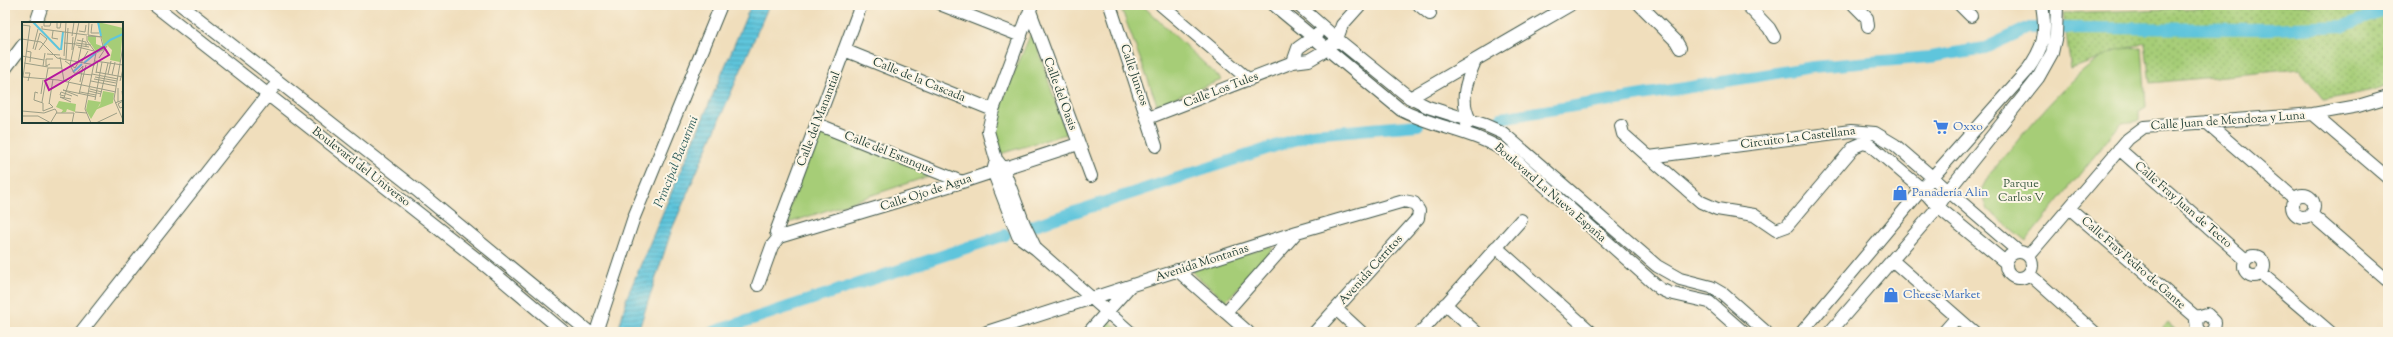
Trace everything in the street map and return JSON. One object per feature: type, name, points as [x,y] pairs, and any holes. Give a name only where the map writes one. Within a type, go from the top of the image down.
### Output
[{"type":"street","points":[[36,22],[42,5]]},
{"type":"street","name":"Boulevard del Universo","points":[[154,5],[482,262],[564,332]]},
{"type":"street","name":"Boulevard del Universo","points":[[181,5],[279,81],[589,332]]},
{"type":"street","points":[[596,332],[634,218],[721,5]]},
{"type":"street","name":"Calle del Manantial","points":[[758,285],[861,5]]},
{"type":"street","points":[[942,5],[1021,36]]},
{"type":"street","name":"Calle Juncos","points":[[1110,5],[1156,146]]},
{"type":"street","points":[[1161,5],[1249,80]]},
{"type":"street","name":"Boulevard La Nueva España","points":[[1274,5],[1313,37],[1326,50],[1401,110],[1415,117],[1462,131],[1491,142],[1509,154],[1660,289],[1669,293],[1709,302],[1743,332]]},
{"type":"street","name":"Boulevard La Nueva España","points":[[1298,5],[1337,39],[1410,98],[1428,107],[1470,120],[1503,133],[1657,266],[1680,279],[1711,287],[1723,294],[1766,332]]},
{"type":"street","points":[[1337,39],[1342,25],[1360,5]]},
{"type":"street","points":[[1419,5],[1430,14]]},
{"type":"street","points":[[1410,98],[1570,5]]},
{"type":"street","points":[[1640,5],[1676,41],[1680,48]]},
{"type":"street","points":[[1747,5],[1769,28],[1774,37]]},
{"type":"street","points":[[1854,5],[1868,18],[1868,26]]},
{"type":"street","points":[[1960,5],[1971,16]]},
{"type":"street","points":[[1802,332],[1922,189],[2026,72],[2040,52],[2045,25],[2042,5]]},
{"type":"street","points":[[1830,332],[1893,261],[1938,207],[1948,191],[2038,78],[2053,47],[2056,34],[2057,5]]},
{"type":"street","points":[[1031,8],[993,110],[988,131],[997,166],[1036,249],[1130,332]]},
{"type":"street","name":"Calle del Oasis","points":[[1031,8],[1078,144],[1091,176]]},
{"type":"street","points":[[1293,62],[1298,48],[1313,37],[1342,25]]},
{"type":"street","name":"Calle Los Tules","points":[[1148,118],[1293,62],[1309,60],[1326,50],[1337,39]]},
{"type":"street","points":[[7,64],[22,46]]},
{"type":"street","name":"Calle de la Cascada","points":[[844,50],[993,110]]},
{"type":"street","points":[[1462,131],[1470,120],[1465,106],[1466,82],[1475,61]]},
{"type":"street","points":[[81,332],[279,81]]},
{"type":"street","name":"Calle Juan de Mendoza y Luna","points":[[2024,254],[2069,208],[2136,131],[2144,127],[2313,114],[2358,106],[2388,97]]},
{"type":"street","points":[[2313,114],[2388,178]]},
{"type":"street","points":[[2206,122],[2295,199],[2293,209],[2297,215],[2305,217],[2311,214],[2388,281]]},
{"type":"street","name":"Calle del Estanque","points":[[816,124],[962,182]]},
{"type":"street","name":"Circuito La Castellana","points":[[1621,126],[1623,134],[1701,202],[1717,209],[1754,215],[1776,230],[1788,226],[1854,147],[1863,143],[1877,149],[1922,189],[1938,207],[2006,262]]},
{"type":"street","points":[[1863,131],[1863,143]]},
{"type":"street","name":"Circuito La Castellana","points":[[1649,157],[1863,131],[1884,137],[2024,254]]},
{"type":"street","name":"Calle Ojo de Agua","points":[[777,234],[962,182],[997,166],[1078,144]]},
{"type":"street","name":"Calle Fray Juan de Tecto","points":[[2119,149],[2246,260],[2252,256],[2260,258],[2265,264],[2262,274],[2330,332]]},
{"type":"street","name":"Avenida Montañas","points":[[987,332],[1297,232],[1404,201],[1418,205]]},
{"type":"street","name":"Avenida Cerritos","points":[[1315,332],[1418,218],[1418,205]]},
{"type":"street","name":"Calle Fray Pedro de Gante","points":[[2069,208],[2197,318]]},
{"type":"street","points":[[1421,332],[1521,220]]},
{"type":"street","points":[[1226,312],[1297,232]]},
{"type":"street","points":[[1496,247],[1591,332]]},
{"type":"street","points":[[2010,254],[2024,254],[2032,264],[2029,274],[2022,278],[2013,277],[2007,271],[2006,262],[2010,254]]},
{"type":"street","points":[[1893,261],[1974,332]]},
{"type":"street","points":[[1177,270],[1248,332]]},
{"type":"street","points":[[2029,274],[2094,332]]},
{"type":"street","points":[[1089,332],[1130,286]]},
{"type":"street","points":[[1445,304],[1476,332]]},
{"type":"street","points":[[1336,309],[1361,332]]},
{"type":"street","points":[[2200,332],[2196,325],[2197,318],[2203,314],[2212,316],[2216,325],[2212,332]]},
{"type":"street","points":[[1944,332],[1957,317]]},
{"type":"green space","points":[[1120,5],[1142,5],[1222,80],[1157,104]]},
{"type":"green space","points":[[2275,5],[2388,5],[2388,84],[2374,90],[2324,100],[2299,69],[2150,83],[2145,42],[2071,69],[2063,13]]},
{"type":"green space","points":[[1032,31],[1066,134],[1000,154],[991,127]]},
{"type":"green space","name":"Parque Carlos V","points":[[2142,47],[2146,107],[2139,111],[2139,121],[2121,123],[2026,241],[1988,210],[1981,190],[1989,175],[2050,103],[2087,68],[2104,56],[2120,49]]},
{"type":"green space","points":[[818,129],[932,175],[783,225]]},
{"type":"green space","points":[[1270,246],[1273,249],[1226,301],[1191,271]]},
{"type":"green space","points":[[1106,318],[1122,332],[1094,332]]},
{"type":"green space","points":[[2167,322],[2178,332],[2158,332]]},
{"type":"water","points":[[751,5],[769,5],[672,229],[638,332],[618,332],[627,297]]},
{"type":"waterway","points":[[2064,28],[2272,29],[2344,26],[2388,9]]},
{"type":"waterway","points":[[1501,118],[1813,67],[1930,57],[1985,48],[2028,28],[2038,28]]},
{"type":"waterway","points":[[1032,226],[1312,134],[1418,125]]},
{"type":"waterway","points":[[713,332],[1005,235]]},
{"type":"place","name":"Oxxo","points":[[1941,127]]},
{"type":"place","name":"Panadería Alin","points":[[1900,193]]},
{"type":"place","name":"Cheese Market","points":[[1891,295]]},
{"type":"water label","name":"Principal Bacurimi","points":[[677,162]]}]
